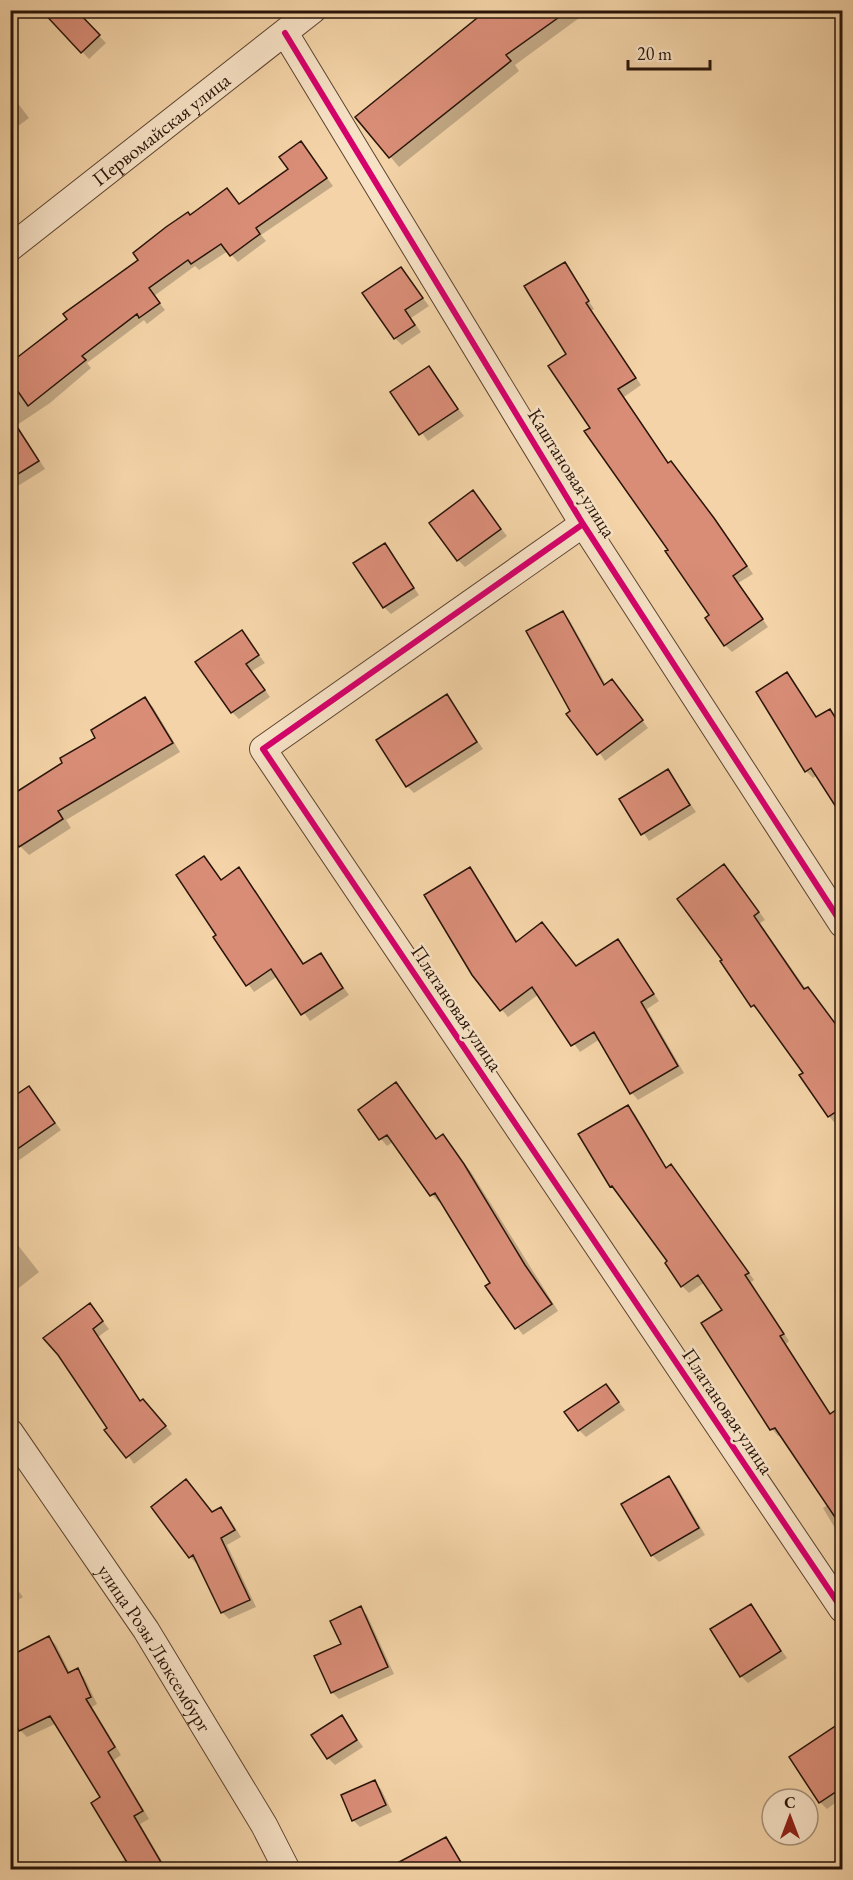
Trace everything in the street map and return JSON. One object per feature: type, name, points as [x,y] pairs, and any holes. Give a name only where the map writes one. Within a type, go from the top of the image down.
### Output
[{"type":"street","name":"Первомайская улица","points":[[10,248],[313,10]]},
{"type":"street","name":"Каштановая улица","points":[[285,33],[584,524],[843,924]]},
{"type":"street","name":"Платановая улица","points":[[584,524],[263,749],[843,1610]]},
{"type":"street","name":"улица Розы Люксембург","points":[[10,1432],[146,1630],[264,1825],[287,1869]]},
{"type":"building","points":[[41,10],[76,10],[100,35],[81,53]]},
{"type":"building","points":[[487,10],[569,10],[506,55],[511,61],[389,158],[355,117]]},
{"type":"building","points":[[301,141],[327,178],[256,228],[260,234],[230,256],[221,244],[191,264],[188,260],[149,288],[160,303],[139,318],[137,314],[82,356],[86,360],[28,406],[10,380],[10,363],[67,319],[63,314],[138,260],[133,253],[166,227],[188,212],[190,215],[227,188],[239,204],[288,169],[279,157]]},
{"type":"building","points":[[565,262],[589,301],[586,303],[636,378],[618,389],[668,463],[671,461],[747,566],[733,576],[763,619],[724,646],[705,618],[709,615],[665,551],[668,550],[584,431],[590,428],[548,366],[566,354],[524,286]]},
{"type":"building","points":[[401,267],[423,298],[405,310],[415,325],[394,339],[362,293]]},
{"type":"building","points":[[429,366],[458,409],[419,435],[390,392]]},
{"type":"building","points":[[10,416],[39,461],[10,479]]},
{"type":"building","points":[[473,490],[501,529],[457,561],[429,523]]},
{"type":"building","points":[[385,543],[414,588],[383,608],[353,563]]},
{"type":"building","points":[[563,611],[604,685],[612,679],[643,720],[597,755],[566,714],[570,711],[526,631]]},
{"type":"building","points":[[242,630],[259,655],[246,664],[265,690],[231,713],[195,662]]},
{"type":"building","points":[[787,672],[816,717],[830,709],[843,730],[843,818],[811,768],[805,772],[756,692]]},
{"type":"building","points":[[447,694],[477,742],[406,787],[376,740]]},
{"type":"building","points":[[145,697],[173,743],[58,811],[63,819],[19,847],[10,834],[10,796],[62,763],[60,758],[95,738],[91,730]]},
{"type":"building","points":[[668,769],[690,805],[641,835],[619,799]]},
{"type":"building","points":[[204,856],[221,880],[239,867],[303,964],[321,953],[343,988],[301,1015],[271,969],[246,986],[213,937],[216,935],[176,875]]},
{"type":"building","points":[[724,864],[759,912],[754,916],[804,989],[808,987],[843,1034],[843,1107],[828,1117],[799,1075],[803,1073],[754,1005],[751,1007],[720,961],[722,960],[677,899]]},
{"type":"building","points":[[470,867],[516,942],[542,922],[576,966],[618,939],[654,994],[641,1002],[678,1066],[630,1094],[594,1032],[571,1046],[532,987],[500,1011],[472,975],[424,895]]},
{"type":"building","points":[[396,1082],[436,1139],[443,1134],[552,1304],[515,1329],[485,1286],[490,1283],[435,1193],[430,1196],[387,1135],[379,1140],[358,1110]]},
{"type":"building","points":[[29,1086],[55,1123],[10,1154],[10,1099]]},
{"type":"building","points":[[628,1105],[666,1168],[671,1164],[749,1273],[745,1275],[784,1334],[780,1336],[830,1414],[843,1405],[843,1529],[775,1428],[770,1430],[701,1323],[722,1310],[698,1275],[681,1287],[665,1263],[667,1261],[612,1186],[610,1187],[578,1134]]},
{"type":"building","points":[[90,1303],[103,1321],[93,1329],[140,1401],[143,1399],[166,1426],[126,1458],[104,1430],[107,1428],[58,1355],[43,1338]]},
{"type":"building","points":[[606,1384],[619,1402],[578,1431],[564,1412]]},
{"type":"building","points":[[669,1476],[699,1528],[651,1556],[621,1504]]},
{"type":"building","points":[[186,1479],[212,1512],[221,1507],[235,1530],[221,1538],[250,1600],[221,1613],[193,1555],[189,1558],[151,1507]]},
{"type":"building","points":[[751,1604],[781,1651],[740,1677],[710,1629]]},
{"type":"building","points":[[361,1606],[388,1667],[331,1693],[314,1656],[341,1644],[330,1621]]},
{"type":"building","points":[[49,1636],[68,1673],[78,1668],[91,1697],[86,1699],[115,1747],[108,1752],[143,1811],[134,1816],[165,1869],[131,1869],[91,1803],[100,1797],[50,1716],[19,1731],[10,1713],[10,1656]]},
{"type":"building","points":[[342,1715],[357,1740],[327,1759],[311,1735]]},
{"type":"building","points":[[843,1721],[843,1787],[820,1802],[820,1787],[809,1787],[789,1757]]},
{"type":"building","points":[[375,1780],[386,1805],[352,1821],[341,1795]]},
{"type":"building","points":[[446,1837],[465,1869],[386,1869]]},
{"type":"cycle path","points":[[285,33],[583,524],[842,924]]},
{"type":"cycle path","points":[[583,524],[263,749],[842,1609]]}]
